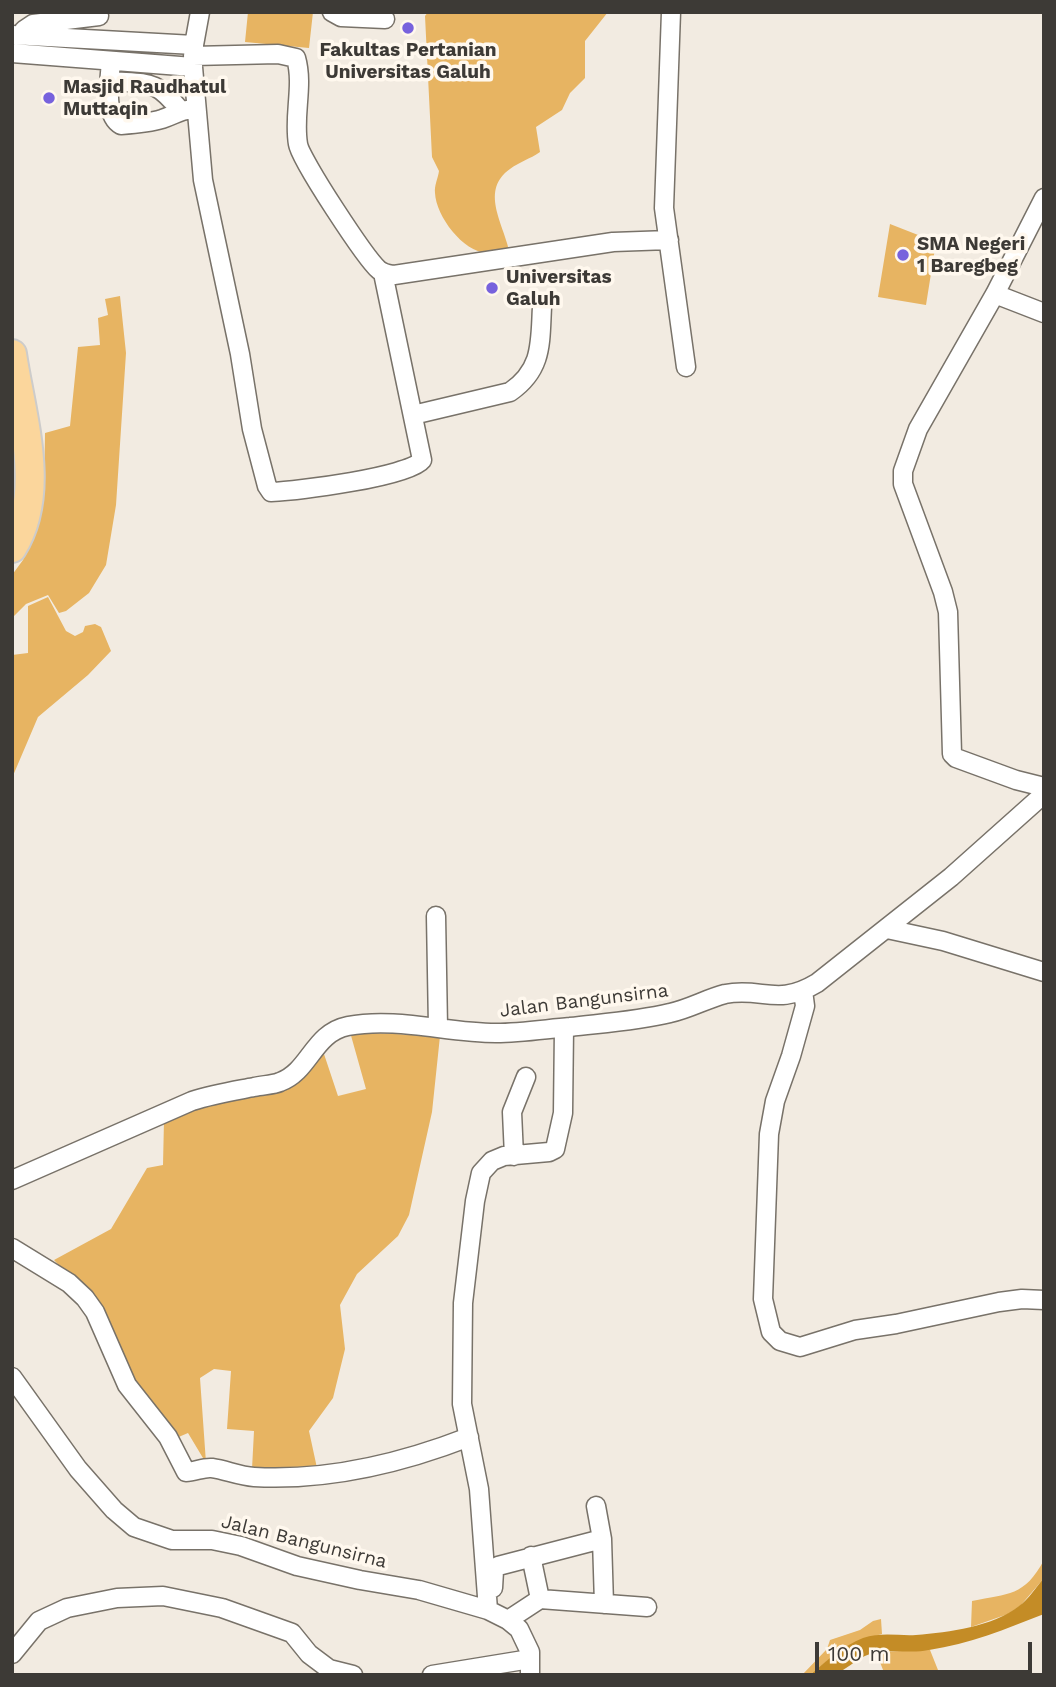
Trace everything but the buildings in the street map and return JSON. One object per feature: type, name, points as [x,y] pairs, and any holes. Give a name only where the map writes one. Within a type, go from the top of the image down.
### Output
[{"type":"highway","points":[[12,354],[30,465],[30,486],[24,523],[12,548]]},
{"type":"street","points":[[12,53],[111,61],[193,56],[278,54],[296,58],[299,93],[298,146],[306,164],[367,255],[383,273],[422,460],[418,465],[401,472],[294,491],[271,492],[267,486],[252,429],[240,354],[188,110],[193,56],[200,12]]},
{"type":"street","points":[[332,12],[341,17],[385,19]]},
{"type":"street","points":[[671,12],[664,208],[686,368]]},
{"type":"street","points":[[16,35],[33,24],[99,16]]},
{"type":"street","points":[[16,35],[193,56]]},
{"type":"street","points":[[111,61],[110,111],[114,121],[121,125],[162,120],[188,110]]},
{"type":"street","points":[[110,81],[157,86],[188,110]]},
{"type":"street","points":[[1044,198],[995,294],[915,435],[902,477],[948,612],[952,754],[956,758],[1016,780],[1044,787]]},
{"type":"street","points":[[383,273],[394,275],[613,243],[668,240]]},
{"type":"street","points":[[995,294],[1044,313]]},
{"type":"street","points":[[413,415],[510,392],[522,384],[532,372],[539,355],[542,307]]},
{"type":"street","name":"Jalan Bangunsirna","points":[[12,1180],[192,1101],[213,1094],[280,1082],[300,1068],[319,1042],[330,1033],[345,1027],[364,1024],[438,1027],[494,1033],[564,1028],[637,1020],[743,992],[777,997],[803,992],[817,984],[951,877],[1044,794]]},
{"type":"street","points":[[436,916],[438,1027]]},
{"type":"street","points":[[887,929],[943,942],[1044,972]]},
{"type":"street","points":[[803,992],[804,1006],[791,1056],[775,1101],[769,1134],[763,1299],[771,1332],[780,1341],[800,1347],[855,1330],[999,1302],[1044,1300]]},
{"type":"street","points":[[432,1675],[530,1667],[526,1641],[519,1629],[497,1614],[480,1489],[462,1404],[463,1303],[475,1201],[481,1173],[488,1164],[500,1157],[549,1152],[556,1146],[563,1113],[564,1028]]},
{"type":"street","points":[[514,1156],[512,1112],[526,1077]]},
{"type":"street","points":[[12,1248],[69,1283],[85,1298],[127,1385],[169,1437],[186,1472],[212,1468],[235,1475],[256,1477],[336,1473],[370,1468],[469,1437]]},
{"type":"street","name":"Jalan Bangunsirna","points":[[12,1377],[78,1469],[114,1510],[134,1527],[172,1540],[212,1540],[241,1546],[298,1566],[419,1590],[497,1614]]},
{"type":"street","points":[[596,1506],[602,1539],[604,1604]]},
{"type":"street","points":[[497,1614],[494,1571],[498,1566],[602,1539]]},
{"type":"street","points":[[531,1556],[540,1599]]},
{"type":"street","points":[[12,1654],[39,1621],[67,1608],[117,1598],[163,1596],[222,1608],[292,1633],[309,1654],[329,1669],[352,1675]]},
{"type":"street","points":[[497,1614],[540,1599],[647,1607]]},
{"type":"shaded area","points":[[248,12],[313,12],[309,48],[245,42]]},
{"type":"shaded area","points":[[428,12],[608,12],[585,41],[585,78],[570,93],[562,110],[536,127],[540,152],[510,169],[501,177],[496,187],[496,207],[509,250],[495,253],[478,251],[460,240],[440,212],[435,190],[439,171],[432,157],[425,16]]},
{"type":"shaded area","points":[[890,224],[936,242],[926,305],[878,297]]},
{"type":"shaded area","points":[[120,296],[126,353],[116,505],[106,565],[89,593],[66,611],[59,613],[48,595],[26,604],[12,618],[12,575],[23,560],[38,525],[44,494],[45,433],[70,426],[78,347],[100,345],[98,318],[108,315],[105,299]]},
{"type":"shaded area","points":[[48,597],[66,631],[75,636],[83,632],[85,626],[95,624],[101,627],[111,651],[88,675],[38,717],[12,778],[12,655],[28,653],[28,606]]},
{"type":"shaded area","points":[[350,1032],[440,1036],[432,1112],[409,1215],[398,1236],[357,1274],[340,1305],[345,1349],[333,1398],[309,1431],[317,1468],[252,1469],[254,1431],[227,1429],[231,1371],[214,1369],[200,1378],[206,1463],[188,1433],[174,1439],[133,1383],[103,1314],[54,1260],[111,1229],[147,1168],[163,1165],[164,1120],[228,1097],[281,1090],[322,1048],[338,1096],[366,1089]]},
{"type":"shaded area","points":[[1044,1560],[1044,1578],[1021,1605],[1008,1614],[971,1627],[972,1601],[1006,1594],[1022,1587],[1030,1581]]},
{"type":"shaded area","points":[[1044,1578],[1044,1614],[959,1644],[922,1651],[877,1652],[837,1673],[810,1675],[829,1659],[863,1638],[943,1632],[984,1624],[1023,1603]]},
{"type":"shaded area","points":[[881,1619],[882,1634],[852,1645],[810,1675],[802,1675],[827,1649],[830,1640],[860,1630]]},
{"type":"shaded area","points":[[930,1650],[940,1675],[885,1675],[876,1652]]},
{"type":"place","name":"Fakultas Pertanian Universitas Galuh","points":[[408,28]]},
{"type":"place","name":"Masjid Raudhatul Muttaqin","points":[[49,98]]},
{"type":"place","name":"SMA Negeri 1 Baregbeg","points":[[903,255]]},
{"type":"place","name":"Universitas Galuh","points":[[492,288]]}]
